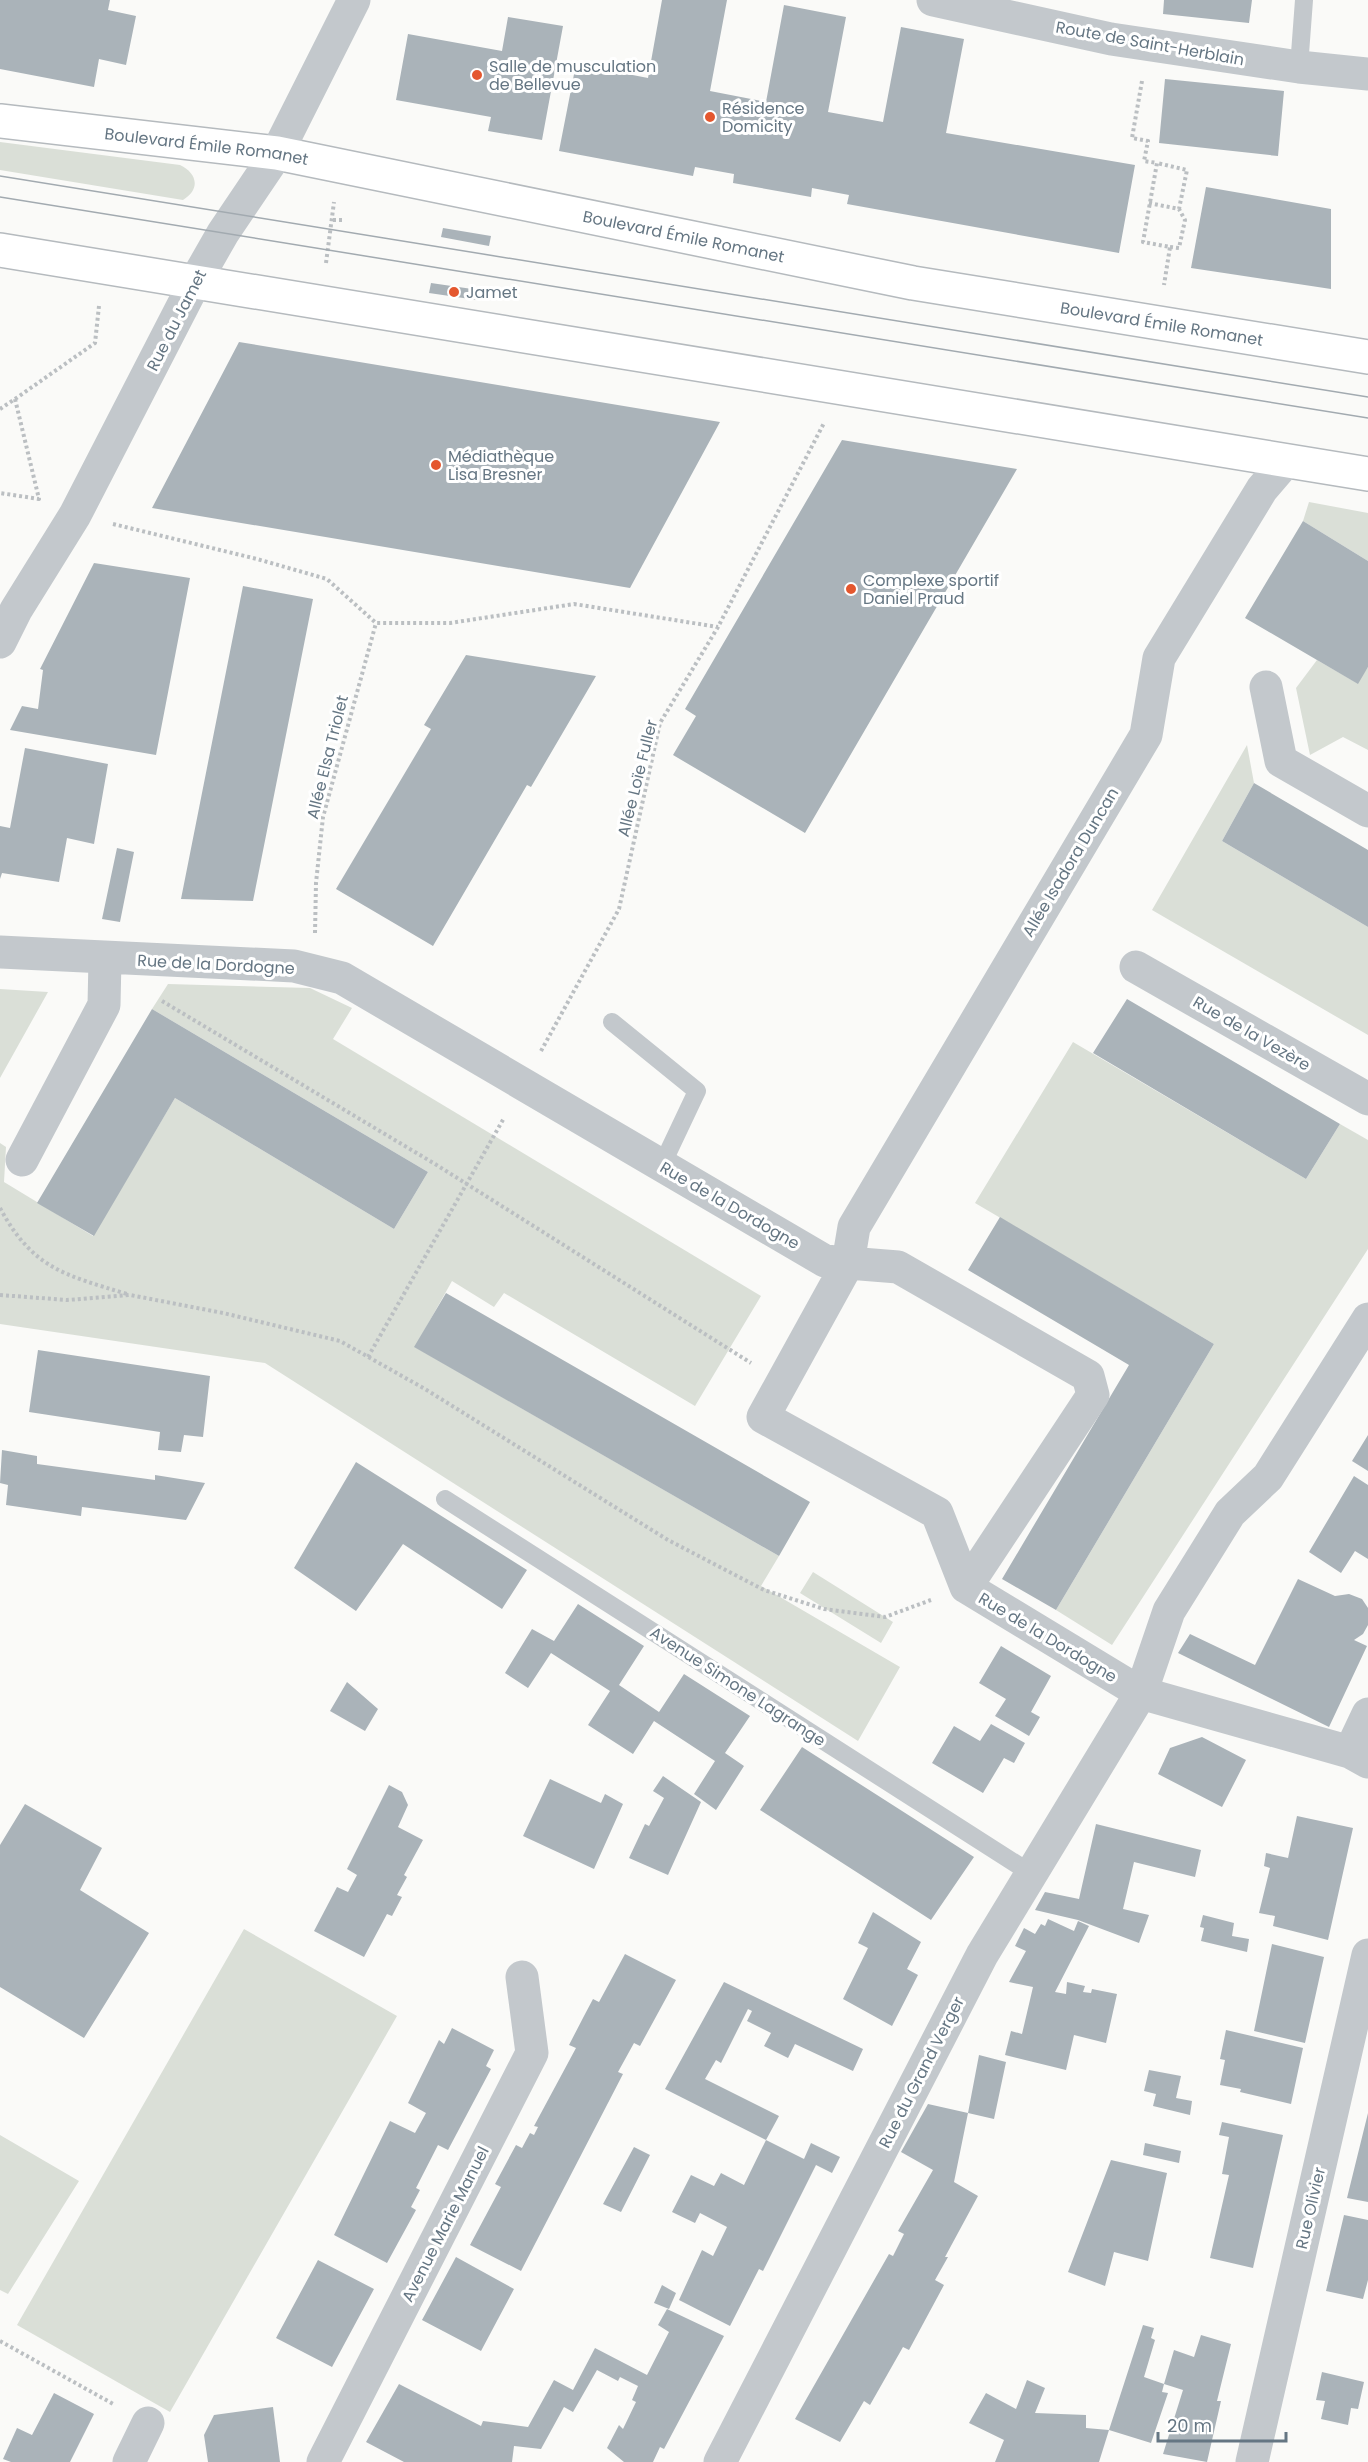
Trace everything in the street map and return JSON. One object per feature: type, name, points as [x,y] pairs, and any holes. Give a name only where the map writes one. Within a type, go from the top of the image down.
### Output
[{"type":"main road","name":"Boulevard Émile Romanet","points":[[0,121],[277,153],[913,283],[1368,357]]},
{"type":"main road","points":[[0,250],[1368,474]]},
{"type":"street","name":"Rue du Jamet","points":[[0,642],[16,610],[75,515],[195,282],[223,234],[277,153],[354,0]]},
{"type":"street","name":"Route de Saint-Herblain","points":[[933,0],[1148,45],[1299,67],[1368,74]]},
{"type":"street","name":"Allée Isadora Duncan","points":[[848,1263],[854,1227],[1146,735],[1159,658],[1262,489],[1286,461]]},
{"type":"street","points":[[1266,687],[1281,761],[1368,811]]},
{"type":"street","name":"Rue de la Dordogne","points":[[0,952],[105,959],[294,966],[342,978],[825,1261],[848,1263],[763,1417],[937,1513],[966,1587],[1141,1693],[1359,1757]]},
{"type":"street","points":[[22,1160],[104,1005],[105,959]]},
{"type":"street","name":"Rue de la Vezère","points":[[1136,967],[1368,1099]]},
{"type":"street","points":[[848,1263],[898,1267],[1088,1376],[1093,1395],[966,1587]]},
{"type":"street","name":"Rue du Grand Verger","points":[[720,2462],[982,1955],[1141,1693],[1169,1611],[1230,1513],[1268,1477],[1368,1319]]},
{"type":"street","points":[[1359,1757],[1368,1714]]},
{"type":"street","name":"Rue Olivier","points":[[1252,2462],[1368,1955]]},
{"type":"street","name":"Avenue Marie Manuel","points":[[323,2462],[532,2053],[522,1977]]},
{"type":"street","points":[[129,2462],[148,2423]]},
{"type":"lane","points":[[1299,67],[1304,0]]},
{"type":"lane","points":[[612,1022],[697,1091],[662,1165]]},
{"type":"lane","name":"Avenue Simone Lagrange","points":[[445,1499],[1032,1874]]},
{"type":"path","points":[[1148,45],[1132,138],[1148,141],[1144,161],[1157,163],[1187,170],[1179,209],[1185,220],[1179,248],[1143,242],[1157,163]]},
{"type":"path","points":[[319,302],[333,220],[334,163]]},
{"type":"path","points":[[1149,203],[1179,209]]},
{"type":"path","points":[[333,220],[345,220]]},
{"type":"path","points":[[1157,323],[1170,247]]},
{"type":"path","points":[[0,409],[95,343],[99,306],[119,269]]},
{"type":"path","name":"Allée Loïe Fuller","points":[[368,1357],[619,909],[660,723],[718,627],[842,388]]},
{"type":"path","points":[[0,493],[39,499],[15,399]]},
{"type":"path","points":[[75,515],[257,559],[327,579],[376,623],[450,623],[574,604],[718,627]]},
{"type":"path","name":"Allée Elsa Triolet","points":[[314,971],[316,883],[323,817],[376,623]]},
{"type":"path","points":[[158,998],[466,1184],[782,1383]]},
{"type":"path","points":[[0,1208],[11,1230],[30,1251],[64,1275],[130,1295],[223,1313],[340,1341],[425,1389],[668,1540],[764,1590],[824,1609],[885,1617],[966,1587]]},
{"type":"path","points":[[0,1295],[68,1300],[130,1295]]},
{"type":"path","points":[[0,2341],[148,2423]]},
{"type":"shaded area","points":[[0,142],[180,165],[190,172],[195,181],[193,191],[183,200],[0,170]]},
{"type":"shaded area","points":[[1309,502],[1368,513],[1368,561],[1303,521]]},
{"type":"shaded area","points":[[1317,660],[1357,683],[1368,667],[1368,750],[1343,737],[1310,755],[1296,688]]},
{"type":"shaded area","points":[[1247,745],[1254,783],[1222,841],[1368,927],[1368,1035],[1152,910]]},
{"type":"shaded area","points":[[168,984],[310,988],[352,1008],[333,1039],[761,1296],[695,1406],[504,1293],[494,1307],[452,1281],[415,1347],[779,1556],[761,1586],[900,1667],[858,1741],[265,1363],[0,1324],[0,1143],[6,1147],[4,1182],[93,1236],[175,1098],[394,1229],[428,1172],[152,1009]]},
{"type":"shaded area","points":[[0,989],[48,992],[0,1078]]},
{"type":"shaded area","points":[[1073,1042],[1306,1179],[1340,1124],[1368,1140],[1368,1249],[1112,1645],[1056,1610],[1214,1344],[975,1203]]},
{"type":"shaded area","points":[[813,1572],[893,1622],[881,1643],[800,1593]]},
{"type":"shaded area","points":[[244,1929],[397,2016],[170,2412],[17,2325]]},
{"type":"shaded area","points":[[0,2135],[79,2181],[8,2294],[0,2290]]},
{"type":"building","points":[[0,0],[110,0],[108,10],[136,16],[126,65],[99,59],[94,87],[0,69]]},
{"type":"building","name":"Résidence Domicity","points":[[662,0],[727,0],[710,91],[766,102],[784,5],[846,17],[828,112],[883,122],[901,27],[964,39],[946,133],[1135,165],[1119,253],[847,204],[849,195],[812,188],[811,197],[733,183],[734,174],[695,167],[693,176],[559,151],[576,64],[648,78]]},
{"type":"building","points":[[1164,0],[1252,0],[1249,23],[1163,14]]},
{"type":"building","name":"Salle de musculation de Bellevue","points":[[508,17],[563,26],[542,140],[488,131],[491,117],[396,100],[408,34],[502,51]]},
{"type":"building","points":[[1165,79],[1284,91],[1278,156],[1159,143]]},
{"type":"building","points":[[1206,187],[1331,209],[1331,289],[1191,268]]},
{"type":"building","name":"Jamet","points":[[443,228],[491,236],[489,246],[441,237]]},
{"type":"building","name":"Jamet","points":[[431,283],[479,290],[477,300],[429,293]]},
{"type":"building","name":"Médiathèque Lisa Bresner","points":[[239,342],[720,422],[630,588],[152,508]]},
{"type":"building","name":"Complexe sportif Daniel Praud","points":[[842,440],[1017,469],[805,833],[673,755],[696,716],[685,709]]},
{"type":"building","points":[[1303,521],[1368,561],[1368,667],[1358,684],[1245,618]]},
{"type":"building","points":[[94,563],[190,578],[156,755],[10,730],[22,706],[38,709],[43,670],[40,669]]},
{"type":"building","points":[[243,586],[313,599],[253,901],[181,899]]},
{"type":"building","points":[[466,655],[596,676],[531,787],[527,785],[433,946],[336,889],[431,729],[424,725]]},
{"type":"building","points":[[25,748],[108,764],[94,844],[67,838],[59,882],[2,873],[0,879],[0,826],[10,828]]},
{"type":"building","points":[[1254,783],[1368,850],[1368,927],[1222,841]]},
{"type":"building","points":[[117,848],[134,852],[120,922],[102,919]]},
{"type":"building","points":[[1127,999],[1340,1124],[1306,1179],[1093,1053]]},
{"type":"building","points":[[152,1009],[428,1172],[394,1229],[175,1098],[94,1236],[37,1203]]},
{"type":"building","points":[[1000,1217],[1214,1344],[1056,1610],[1002,1579],[1129,1365],[968,1270]]},
{"type":"building","points":[[446,1293],[810,1502],[779,1556],[414,1347]]},
{"type":"building","points":[[38,1350],[210,1376],[203,1437],[184,1435],[181,1452],[158,1450],[160,1432],[29,1412]]},
{"type":"building","points":[[1368,1435],[1368,1471],[1352,1461]]},
{"type":"building","points":[[2,1450],[37,1456],[37,1464],[155,1480],[155,1475],[205,1483],[186,1520],[82,1507],[81,1516],[6,1505],[8,1485],[0,1483]]},
{"type":"building","points":[[356,1462],[527,1570],[502,1609],[403,1544],[356,1611],[294,1568]]},
{"type":"building","points":[[1354,1476],[1368,1485],[1368,1559],[1355,1551],[1341,1573],[1309,1552]]},
{"type":"building","points":[[1298,1579],[1335,1596],[1349,1594],[1362,1599],[1368,1608],[1368,1625],[1363,1634],[1354,1640],[1367,1646],[1329,1727],[1178,1653],[1190,1634],[1255,1665]]},
{"type":"building","points":[[578,1604],[644,1646],[619,1685],[659,1712],[684,1674],[750,1716],[725,1753],[744,1766],[716,1810],[694,1794],[715,1761],[654,1721],[633,1754],[588,1725],[610,1691],[551,1653],[528,1688],[505,1673],[532,1629],[554,1641]]},
{"type":"building","points":[[1001,1646],[1051,1676],[1031,1712],[1040,1717],[1029,1736],[995,1716],[1006,1699],[979,1683]]},
{"type":"building","points":[[347,1682],[378,1709],[365,1731],[330,1711]]},
{"type":"building","points":[[991,1724],[1025,1743],[1014,1763],[1004,1758],[983,1793],[932,1763],[954,1726],[980,1741]]},
{"type":"building","points":[[1202,1737],[1246,1760],[1222,1807],[1158,1774],[1170,1748]]},
{"type":"building","points":[[802,1747],[974,1857],[931,1920],[760,1810]]},
{"type":"building","points":[[663,1776],[701,1802],[668,1875],[629,1858],[645,1824],[649,1826],[664,1798],[653,1791]]},
{"type":"building","points":[[550,1779],[601,1803],[605,1794],[623,1804],[594,1869],[523,1836]]},
{"type":"building","points":[[389,1785],[402,1792],[408,1805],[398,1827],[423,1840],[404,1875],[407,1877],[397,1895],[402,1897],[392,1916],[387,1914],[364,1957],[314,1931],[337,1887],[348,1892],[357,1875],[347,1869]]},
{"type":"building","points":[[25,1804],[102,1848],[80,1890],[149,1933],[84,2038],[0,1987],[0,1845]]},
{"type":"building","points":[[1297,1816],[1353,1828],[1328,1940],[1273,1926],[1275,1916],[1259,1913],[1270,1868],[1264,1866],[1266,1853],[1288,1858]]},
{"type":"building","points":[[1096,1824],[1201,1850],[1195,1877],[1134,1862],[1123,1909],[1149,1915],[1139,1943],[1078,1920],[1035,1910],[1045,1892],[1079,1899]]},
{"type":"building","points":[[873,1912],[921,1942],[907,1969],[918,1975],[892,2026],[843,1999],[868,1948],[858,1943]]},
{"type":"building","points":[[1203,1915],[1234,1923],[1232,1936],[1249,1939],[1247,1952],[1201,1941],[1204,1928],[1200,1927]]},
{"type":"building","points":[[1048,1919],[1074,1931],[1078,1921],[1089,1926],[1055,1992],[1066,1994],[1067,1982],[1085,1986],[1083,1992],[1091,1993],[1092,1989],[1117,1994],[1106,2043],[1074,2035],[1066,2070],[1005,2055],[1011,2031],[1022,2034],[1033,1987],[1009,1982],[1026,1951],[1015,1946],[1024,1928],[1035,1934],[1041,1924],[1045,1926]]},
{"type":"building","points":[[1272,1944],[1324,1957],[1305,2043],[1254,2031]]},
{"type":"building","points":[[625,1954],[676,1980],[640,2046],[634,2043],[618,2072],[623,2074],[521,2271],[470,2245],[501,2187],[495,2184],[516,2145],[522,2148],[530,2133],[534,2135],[538,2127],[534,2126],[576,2048],[569,2045],[593,1999],[599,2002]]},
{"type":"building","points":[[724,1982],[863,2049],[853,2071],[795,2044],[788,2058],[764,2046],[771,2033],[747,2021],[752,2011],[748,2009],[721,2063],[716,2060],[705,2079],[779,2116],[766,2140],[665,2089]]},
{"type":"building","points":[[452,2028],[494,2050],[486,2066],[491,2069],[448,2150],[438,2145],[416,2188],[420,2190],[411,2207],[416,2210],[387,2263],[334,2235],[390,2121],[415,2133],[426,2113],[408,2103],[439,2040],[444,2044]]},
{"type":"building","points":[[1226,2030],[1303,2048],[1291,2104],[1220,2085],[1225,2060],[1220,2059]]},
{"type":"building","points":[[979,2055],[1006,2062],[994,2119],[968,2113]]},
{"type":"building","points":[[1149,2070],[1181,2076],[1176,2098],[1192,2101],[1190,2115],[1153,2106],[1156,2094],[1144,2091]]},
{"type":"building","points":[[928,2104],[968,2113],[954,2182],[978,2196],[935,2280],[944,2285],[909,2350],[903,2347],[870,2405],[864,2401],[840,2442],[795,2419],[889,2254],[893,2256],[904,2234],[898,2231],[933,2170],[901,2152]]},
{"type":"building","points":[[1368,2113],[1368,2202],[1347,2198]]},
{"type":"building","points":[[1222,2122],[1283,2135],[1253,2268],[1210,2258],[1229,2175],[1222,2174],[1229,2137],[1219,2135]]},
{"type":"building","points":[[766,2140],[804,2159],[811,2143],[840,2157],[832,2173],[816,2165],[763,2271],[759,2269],[730,2326],[679,2300],[702,2250],[713,2256],[727,2227],[700,2213],[695,2223],[672,2212],[691,2175],[714,2186],[721,2173],[744,2185]]},
{"type":"building","points":[[1145,2143],[1181,2151],[1179,2163],[1143,2155]]},
{"type":"building","points":[[634,2147],[650,2155],[621,2212],[603,2204]]},
{"type":"building","points":[[1111,2160],[1167,2173],[1148,2261],[1114,2252],[1105,2286],[1068,2272]]},
{"type":"building","points":[[1344,2215],[1368,2220],[1368,2280],[1363,2299],[1326,2291]]},
{"type":"building","points":[[456,2257],[514,2289],[481,2351],[422,2320]]},
{"type":"building","points":[[318,2260],[374,2289],[332,2367],[276,2338]]},
{"type":"building","points":[[662,2285],[676,2293],[669,2309],[654,2303]]},
{"type":"building","points":[[667,2309],[724,2336],[664,2449],[660,2447],[653,2462],[624,2462],[607,2448],[619,2425],[623,2429],[636,2402],[632,2400],[638,2386],[620,2377],[618,2381],[597,2370],[573,2412],[564,2407],[541,2449],[514,2446],[512,2462],[404,2462],[366,2442],[399,2384],[481,2426],[483,2421],[528,2427],[554,2380],[573,2390],[595,2348],[647,2375],[669,2332],[658,2325]]},
{"type":"building","points":[[1143,2325],[1154,2328],[1151,2338],[1155,2340],[1144,2377],[1164,2384],[1162,2392],[1168,2393],[1151,2443],[1109,2430]]},
{"type":"building","points":[[1201,2335],[1231,2344],[1217,2401],[1221,2401],[1207,2462],[1163,2454],[1183,2390],[1164,2384],[1174,2350],[1194,2357]]},
{"type":"building","points":[[1322,2372],[1364,2382],[1358,2409],[1351,2408],[1348,2425],[1321,2419],[1325,2401],[1316,2400]]},
{"type":"building","points":[[1027,2380],[1045,2388],[1035,2413],[1086,2415],[1086,2428],[1109,2430],[1099,2462],[995,2462],[1004,2440],[969,2423],[986,2393],[1016,2409]]},
{"type":"building","points":[[54,2393],[94,2414],[70,2462],[11,2462],[3,2459],[17,2428],[32,2435]]},
{"type":"building","points":[[273,2407],[280,2462],[208,2462],[204,2435],[214,2415]]},
{"type":"tram line","points":[[0,176],[1368,397]]},
{"type":"tram line","points":[[0,197],[1368,418]]},
{"type":"place","name":"Salle de musculation de Bellevue","points":[[477,75]]},
{"type":"place","name":"Résidence Domicity","points":[[710,117]]},
{"type":"place","name":"Jamet","points":[[454,292]]},
{"type":"place","name":"Médiathèque Lisa Bresner","points":[[436,465]]},
{"type":"place","name":"Complexe sportif Daniel Praud","points":[[851,589]]}]
